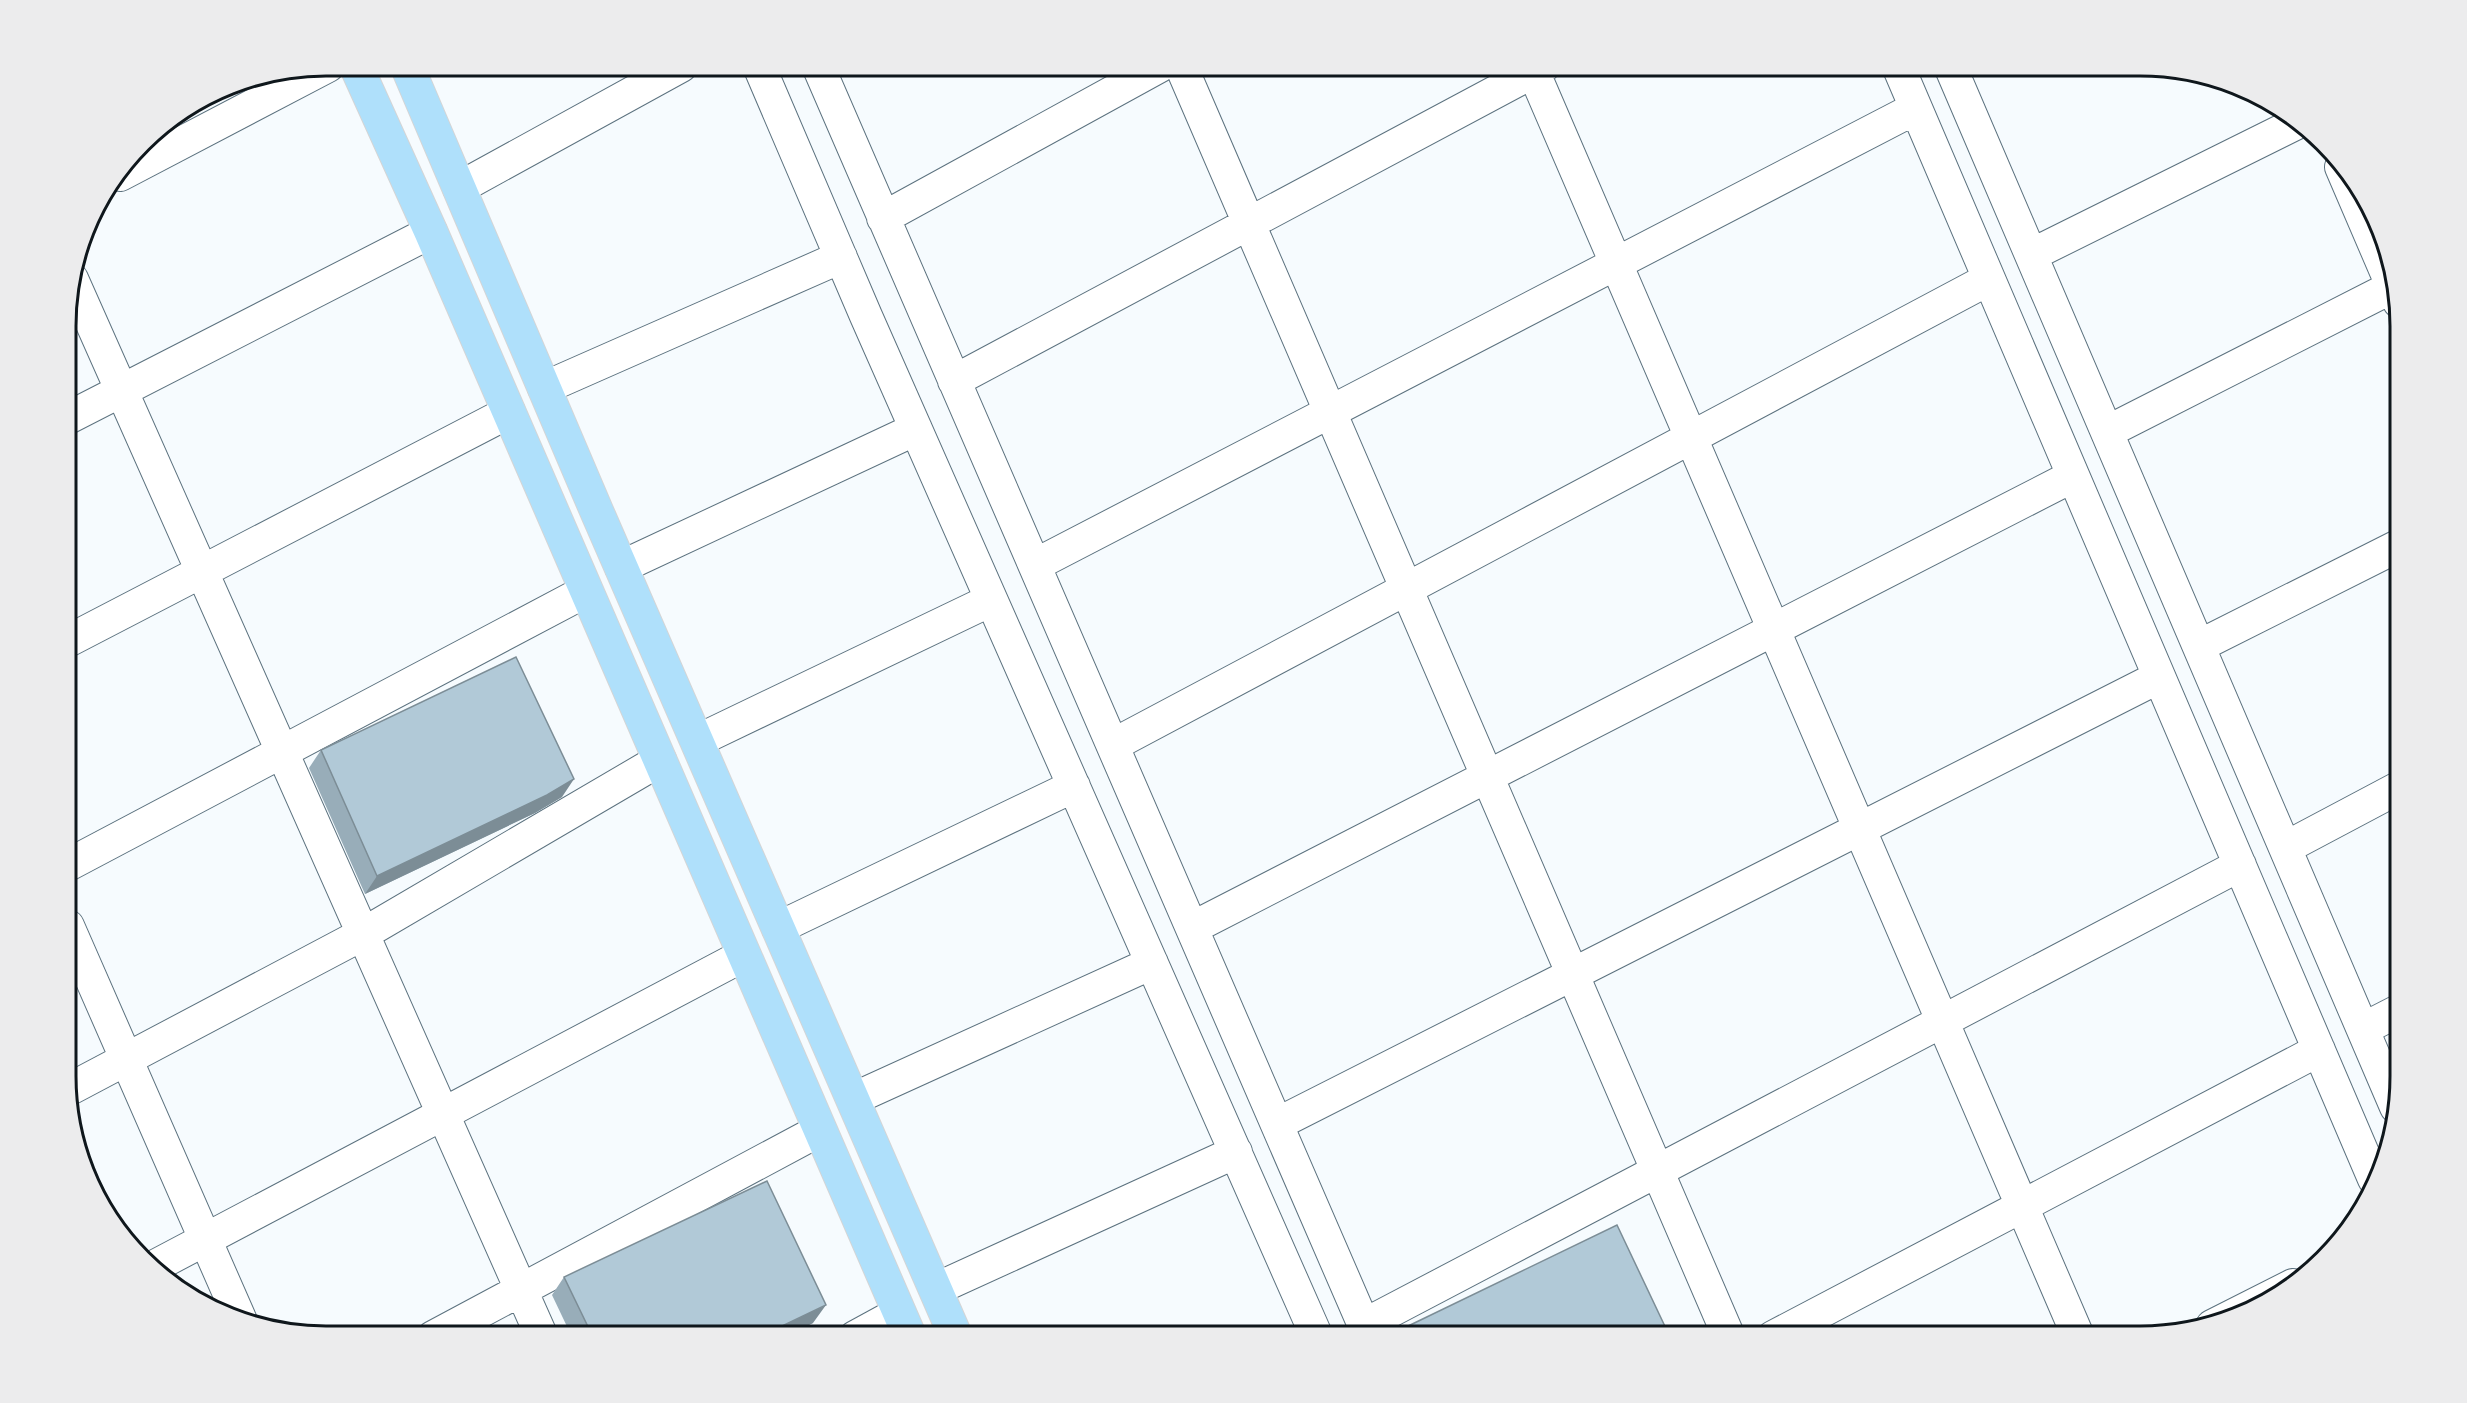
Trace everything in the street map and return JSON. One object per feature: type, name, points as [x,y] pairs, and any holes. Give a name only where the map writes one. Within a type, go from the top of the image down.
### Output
[{"type":"main road","points":[[361,76],[431,232],[905,1325]]},
{"type":"main road","points":[[411,76],[621,567],[952,1327]]},
{"type":"street","points":[[459,188],[663,76]]},
{"type":"street","points":[[763,76],[916,429],[1313,1327]]},
{"type":"street","points":[[822,76],[1364,1327]]},
{"type":"street","points":[[883,218],[1143,76]]},
{"type":"street","points":[[1185,76],[1725,1327]]},
{"type":"street","points":[[954,381],[1521,76]]},
{"type":"street","points":[[1539,76],[1616,264],[2074,1327]]},
{"type":"street","points":[[1902,76],[2371,1172]]},
{"type":"street","points":[[1959,76],[2031,255],[2390,1093]]},
{"type":"street","points":[[132,170],[306,77]]},
{"type":"street","points":[[1035,566],[1916,108]]},
{"type":"street","points":[[2031,255],[2290,126]]},
{"type":"street","points":[[2356,201],[2379,252]]},
{"type":"street","points":[[76,414],[431,232]]},
{"type":"street","points":[[544,388],[841,256]]},
{"type":"street","points":[[1113,746],[1989,279]]},
{"type":"street","points":[[79,295],[538,1327]]},
{"type":"street","points":[[2107,432],[2388,295]]},
{"type":"street","points":[[76,637],[509,412]]},
{"type":"street","points":[[621,567],[916,429]]},
{"type":"street","points":[[1192,928],[2073,476]]},
{"type":"street","points":[[2199,646],[2390,550]]},
{"type":"street","points":[[76,861],[586,591]]},
{"type":"street","points":[[697,741],[992,600]]},
{"type":"street","points":[[1277,1124],[2159,677]]},
{"type":"street","points":[[77,1085],[363,934],[660,760]]},
{"type":"street","points":[[778,928],[1074,786]]},
{"type":"street","points":[[2285,848],[2390,792]]},
{"type":"street","points":[[1373,1327],[1657,1171],[2240,865]]},
{"type":"street","points":[[76,944],[236,1309]]},
{"type":"street","points":[[161,1263],[744,955]]},
{"type":"street","points":[[853,1099],[1152,963]]},
{"type":"street","points":[[2363,1029],[2390,1015]]},
{"type":"street","points":[[1790,1327],[2319,1050]]},
{"type":"street","points":[[452,1327],[820,1130]]},
{"type":"street","points":[[936,1289],[1236,1152]]},
{"type":"building","points":[[516,657],[574,779],[547,795],[377,876],[321,750]]},
{"type":"building","points":[[767,1181],[826,1305],[780,1327],[588,1327],[564,1277]]},
{"type":"building","points":[[1617,1225],[1665,1327],[1406,1327]]}]
